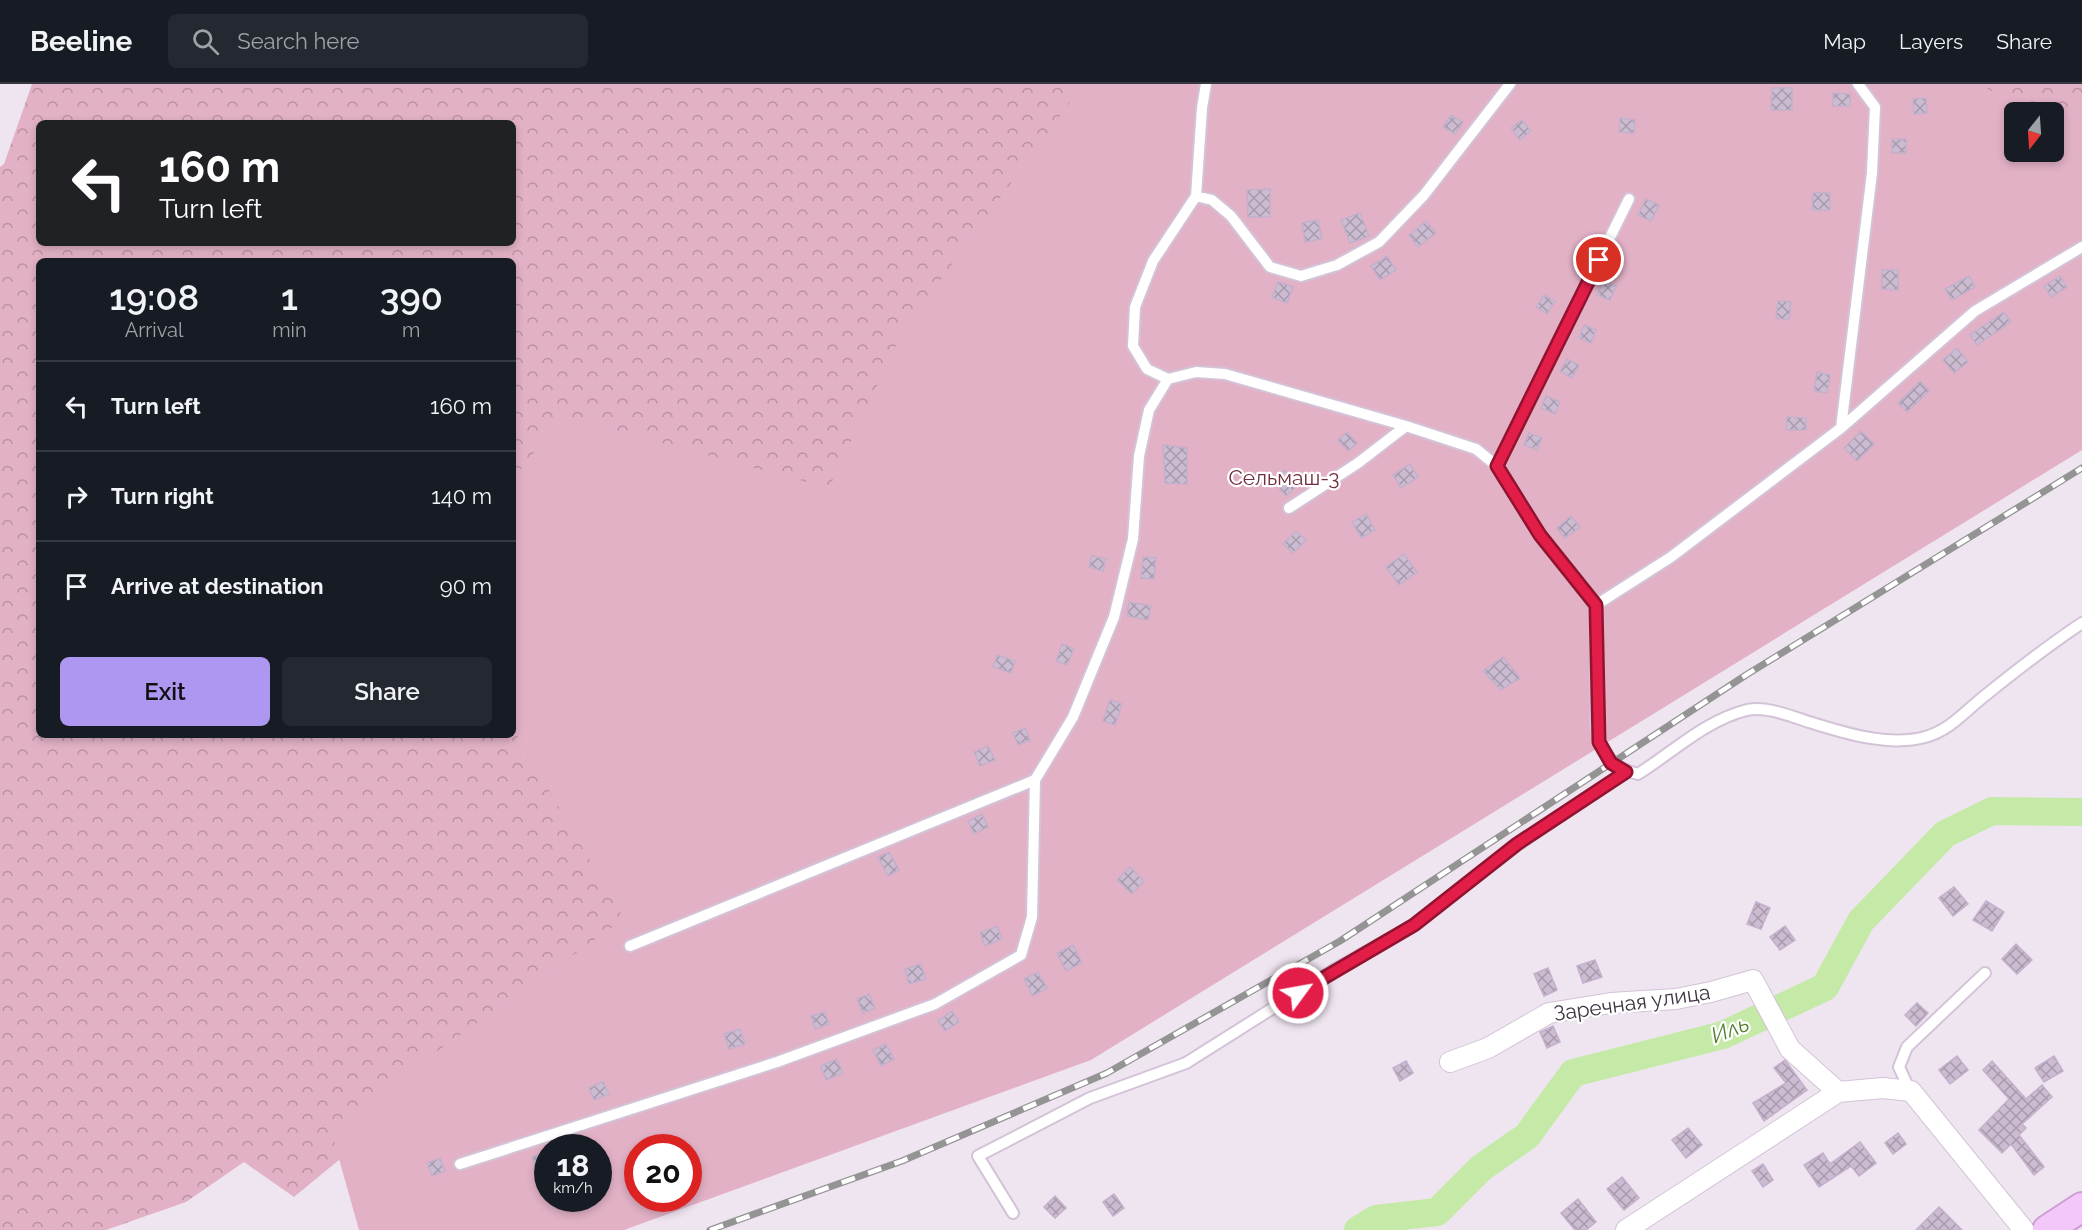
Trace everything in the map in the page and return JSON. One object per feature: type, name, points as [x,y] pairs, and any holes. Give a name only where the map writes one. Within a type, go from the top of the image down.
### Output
[{"type":"street","name":"Заречная улица","points":[[1450,1062],[1488,1048],[1549,1013],[1611,1003],[1676,999],[1752,980],[1790,1049],[1838,1092]]},
{"type":"street","points":[[1626,1230],[1838,1092],[1883,1088],[1911,1091],[2024,1230]]},
{"type":"street","points":[[2047,1230],[2082,1208]]},
{"type":"lane","points":[[1206,84],[1202,108],[1196,196],[1153,261],[1136,307],[1133,346],[1147,369],[1168,379],[1196,372],[1224,374],[1406,426],[1476,449],[1497,466],[1540,535],[1596,605],[1599,742],[1611,763],[1626,772],[1638,774],[1701,730],[1724,718],[1750,710],[1780,712],[1813,723],[1888,741],[1922,738],[1946,730],[1985,696],[2082,623]]},
{"type":"lane","points":[[1196,196],[1212,200],[1231,216],[1270,267],[1301,276],[1337,265],[1378,242],[1424,195],[1510,84]]},
{"type":"lane","points":[[1841,428],[1872,162],[1875,107],[1858,84]]},
{"type":"lane","points":[[1497,466],[1629,198]]},
{"type":"lane","points":[[1596,605],[1671,557],[1841,428],[1975,311],[2082,247]]},
{"type":"lane","points":[[460,1164],[777,1062],[935,1004],[1021,955],[1032,917],[1035,780],[1073,717],[1114,617],[1133,539],[1139,456],[1149,410],[1168,379]]},
{"type":"lane","points":[[1289,508],[1358,463],[1406,426]]},
{"type":"lane","points":[[1013,1213],[978,1156],[1090,1098],[1186,1063],[1335,969],[1414,925],[1517,844],[1626,772]]},
{"type":"lane","points":[[630,946],[1035,780]]},
{"type":"lane","points":[[1911,1091],[1899,1067],[1907,1047],[1985,974]]},
{"type":"green space","points":[[32,84],[1237,84],[901,697],[294,1197],[244,1162],[186,1202],[106,1230],[0,1230],[0,167],[4,164]]},
{"type":"green space","name":"Сельмаш-3","points":[[1083,84],[1980,84],[2010,102],[2004,102],[2004,162],[2064,162],[2064,123],[2082,111],[2082,450],[1091,1060],[702,1202],[702,1134],[624,1134],[624,1212],[673,1212],[624,1230],[359,1230],[330,1127],[624,919],[516,734],[516,475],[563,416],[829,488],[902,333]]},
{"type":"green space","points":[[1882,84],[2082,84],[2082,173],[2037,201]]},
{"type":"building","points":[[1772,88],[1792,88],[1792,110],[1771,110]]},
{"type":"building","points":[[1833,93],[1850,94],[1850,106],[1833,106]]},
{"type":"building","points":[[1926,98],[1927,113],[1914,114],[1913,99]]},
{"type":"building","points":[[1451,115],[1463,122],[1455,134],[1443,127]]},
{"type":"building","points":[[1620,118],[1635,120],[1634,133],[1619,132]]},
{"type":"building","points":[[1522,120],[1531,131],[1520,140],[1511,128]]},
{"type":"building","points":[[1892,139],[1906,139],[1906,153],[1892,153]]},
{"type":"building","points":[[1270,189],[1270,217],[1248,217],[1247,190]]},
{"type":"building","points":[[1813,193],[1830,193],[1830,210],[1812,210]]},
{"type":"building","points":[[1646,199],[1659,205],[1651,221],[1638,215]]},
{"type":"building","points":[[1360,213],[1369,236],[1350,243],[1341,220]]},
{"type":"building","points":[[1318,220],[1322,239],[1305,242],[1302,223]]},
{"type":"building","points":[[1426,221],[1436,233],[1418,247],[1409,235]]},
{"type":"building","points":[[1387,256],[1396,270],[1380,280],[1371,266]]},
{"type":"building","points":[[1882,270],[1898,270],[1898,290],[1882,289]]},
{"type":"building","points":[[1969,276],[1975,287],[1952,300],[1945,289]]},
{"type":"building","points":[[2060,276],[2067,287],[2051,297],[2044,286]]},
{"type":"building","points":[[1603,281],[1616,286],[1610,300],[1597,295]]},
{"type":"building","points":[[1278,282],[1293,287],[1287,303],[1272,297]]},
{"type":"building","points":[[1544,295],[1555,301],[1547,314],[1536,307]]},
{"type":"building","points":[[1778,301],[1791,302],[1789,320],[1776,318]]},
{"type":"building","points":[[2004,312],[2011,322],[1977,345],[1970,335]]},
{"type":"building","points":[[1584,325],[1596,330],[1591,343],[1579,338]]},
{"type":"building","points":[[1957,348],[1968,362],[1954,373],[1943,360]]},
{"type":"building","points":[[1567,359],[1579,365],[1572,378],[1560,371]]},
{"type":"building","points":[[1817,372],[1830,375],[1827,393],[1814,391]]},
{"type":"building","points":[[1920,381],[1929,391],[1907,412],[1898,403]]},
{"type":"building","points":[[1546,396],[1560,402],[1555,414],[1541,408]]},
{"type":"building","points":[[1787,417],[1806,418],[1806,430],[1786,430]]},
{"type":"building","points":[[1861,431],[1874,444],[1857,461],[1844,448]]},
{"type":"building","points":[[1347,432],[1357,443],[1348,451],[1338,440]]},
{"type":"building","points":[[1529,433],[1542,438],[1537,450],[1524,445]]},
{"type":"building","points":[[1163,445],[1187,448],[1187,484],[1165,483]]},
{"type":"building","points":[[1410,464],[1418,477],[1401,488],[1393,475]]},
{"type":"building","points":[[1285,470],[1298,485],[1286,496],[1273,481]]},
{"type":"building","points":[[1366,514],[1375,530],[1361,538],[1352,522]]},
{"type":"building","points":[[1571,516],[1580,527],[1565,538],[1557,528]]},
{"type":"building","points":[[1296,531],[1306,540],[1293,553],[1283,544]]},
{"type":"building","points":[[1404,554],[1417,572],[1399,585],[1386,567]]},
{"type":"building","points":[[1092,556],[1106,559],[1103,571],[1089,567]]},
{"type":"building","points":[[1143,557],[1156,558],[1154,579],[1141,578]]},
{"type":"building","points":[[1129,602],[1151,606],[1148,620],[1127,616]]},
{"type":"building","points":[[1062,644],[1074,649],[1067,665],[1056,661]]},
{"type":"building","points":[[997,655],[1015,661],[1011,673],[993,667]]},
{"type":"building","points":[[1503,657],[1520,678],[1501,690],[1483,671]]},
{"type":"building","points":[[1110,700],[1122,704],[1115,725],[1103,721]]},
{"type":"building","points":[[1025,728],[1030,740],[1018,745],[1013,733]]},
{"type":"building","points":[[988,746],[995,760],[980,766],[974,752]]},
{"type":"building","points":[[982,814],[988,827],[974,834],[968,821]]},
{"type":"building","points":[[889,852],[899,870],[888,876],[878,857]]},
{"type":"building","points":[[1130,867],[1144,881],[1132,894],[1117,880]]},
{"type":"building","points":[[1954,887],[1968,904],[1953,916],[1939,898]]},
{"type":"building","points":[[1986,901],[2004,912],[1992,931],[1973,920]]},
{"type":"building","points":[[1756,902],[1770,908],[1761,929],[1747,924]]},
{"type":"building","points":[[997,926],[1002,939],[985,946],[980,933]]},
{"type":"building","points":[[1785,926],[1795,940],[1780,950],[1770,937]]},
{"type":"building","points":[[2016,944],[2032,960],[2017,974],[2002,959]]},
{"type":"building","points":[[1073,945],[1082,963],[1066,971],[1057,953]]},
{"type":"building","points":[[1595,960],[1602,977],[1583,983],[1577,966]]},
{"type":"building","points":[[921,964],[926,979],[909,984],[905,969]]},
{"type":"building","points":[[1548,968],[1557,990],[1544,996],[1534,974]]},
{"type":"building","points":[[1038,972],[1047,988],[1033,996],[1024,979]]},
{"type":"building","points":[[869,994],[875,1008],[863,1013],[857,999]]},
{"type":"building","points":[[1917,1003],[1928,1013],[1916,1026],[1905,1015]]},
{"type":"building","points":[[952,1011],[959,1022],[945,1031],[938,1021]]},
{"type":"building","points":[[825,1012],[829,1024],[815,1029],[811,1016]]},
{"type":"building","points":[[1553,1026],[1560,1042],[1547,1048],[1540,1032]]},
{"type":"building","points":[[740,1029],[745,1044],[729,1049],[724,1034]]},
{"type":"building","points":[[886,1044],[894,1059],[881,1066],[873,1050]]},
{"type":"building","points":[[1957,1056],[1968,1070],[1950,1084],[1939,1070]]},
{"type":"building","points":[[2054,1056],[2063,1071],[2044,1082],[2035,1068]]},
{"type":"building","points":[[837,1059],[843,1073],[826,1080],[821,1066]]},
{"type":"building","points":[[1785,1060],[1807,1090],[1764,1121],[1753,1103],[1786,1083],[1774,1068]]},
{"type":"building","points":[[1406,1061],[1413,1073],[1400,1081],[1393,1068]]},
{"type":"building","points":[[1992,1061],[2026,1099],[2042,1085],[2052,1097],[2022,1124],[2026,1128],[2019,1135],[2044,1167],[2034,1175],[2011,1144],[2002,1153],[1979,1130],[2009,1099],[1983,1070]]},
{"type":"building","points":[[603,1081],[609,1094],[594,1100],[589,1088]]},
{"type":"building","points":[[1688,1128],[1702,1145],[1686,1158],[1672,1140]]},
{"type":"building","points":[[1898,1133],[1906,1144],[1893,1154],[1885,1143]]},
{"type":"building","points":[[1860,1142],[1876,1163],[1859,1176],[1851,1166],[1819,1187],[1804,1165],[1823,1153],[1830,1164]]},
{"type":"building","points":[[440,1158],[445,1171],[432,1176],[427,1163]]},
{"type":"building","points":[[1763,1164],[1773,1180],[1763,1187],[1752,1171]]},
{"type":"building","points":[[1622,1177],[1639,1198],[1624,1210],[1607,1189]]},
{"type":"building","points":[[1114,1194],[1124,1208],[1113,1216],[1103,1202]]},
{"type":"building","points":[[1055,1196],[1066,1208],[1055,1218],[1044,1207]]},
{"type":"building","points":[[1578,1199],[1596,1222],[1586,1230],[1575,1230],[1561,1213]]},
{"type":"building","points":[[1939,1207],[1962,1230],[1916,1230]]},
{"type":"waterway","name":"Иль","points":[[1358,1230],[1376,1219],[1437,1212],[1481,1168],[1527,1136],[1573,1073],[1723,1035],[1825,987],[1861,921],[1945,834],[1992,811],[2082,812]]},
{"type":"railway","points":[[710,1230],[902,1161],[1107,1073],[1340,941],[1746,675],[2082,468]]},
{"type":"route","points":[[1298,993],[1335,969],[1414,925],[1517,844],[1626,772],[1611,763],[1599,742],[1596,724],[1596,605],[1540,535],[1497,466],[1599,260]]}]
